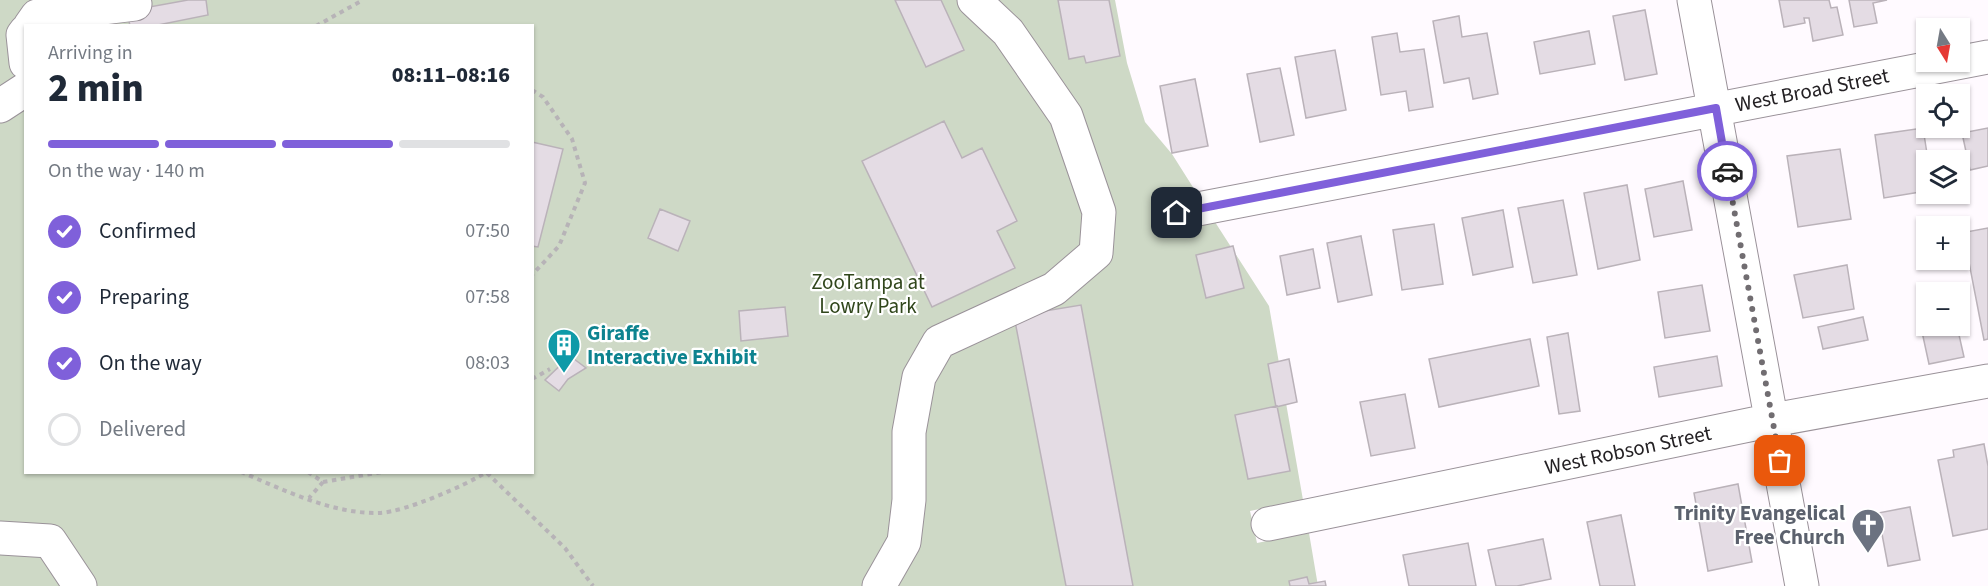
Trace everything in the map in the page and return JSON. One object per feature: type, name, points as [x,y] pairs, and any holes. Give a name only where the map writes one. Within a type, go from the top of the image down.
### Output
[{"type":"street","points":[[879,586],[904,542],[909,500],[909,432],[920,377],[939,342],[1054,289],[1096,253],[1099,212],[1066,116],[1008,32],[974,0]]},
{"type":"street","points":[[1694,0],[1716,108],[1802,586]]},
{"type":"street","points":[[31,24],[37,16],[135,4]]},
{"type":"street","name":"West Broad Street","points":[[1177,213],[1988,57]]},
{"type":"street","points":[[0,106],[24,90]]},
{"type":"street","name":"West Robson Street","points":[[1268,524],[1773,420],[1988,381]]},
{"type":"street","points":[[0,538],[50,541],[80,586]]},
{"type":"path","points":[[320,24],[363,0]]},
{"type":"path","points":[[534,91],[543,97],[572,139],[585,183],[559,246],[534,273]]},
{"type":"path","points":[[534,379],[550,369]]},
{"type":"path","points":[[246,474],[335,508],[380,513],[421,502],[485,474]]},
{"type":"path","points":[[311,474],[323,482]]},
{"type":"path","points":[[309,498],[323,482],[371,474]]},
{"type":"path","points":[[488,474],[566,548],[593,586]]},
{"type":"green space","name":"ZooTampa at Lowry Park","points":[[0,0],[1115,0],[1127,63],[1145,122],[1172,154],[1196,192],[1159,199],[1165,231],[1215,222],[1269,306],[1303,500],[1250,511],[1257,543],[1309,533],[1318,586],[0,586]]},
{"type":"building","points":[[188,0],[206,0],[208,15],[163,24],[130,24],[127,11]]},
{"type":"building","points":[[895,0],[941,0],[964,50],[926,67]]},
{"type":"building","points":[[1058,0],[1109,0],[1120,56],[1086,63],[1084,56],[1069,59]]},
{"type":"building","points":[[1779,0],[1829,0],[1831,8],[1837,7],[1843,35],[1813,41],[1809,18],[1804,18],[1805,23],[1784,27]]},
{"type":"building","points":[[1849,0],[1887,0],[1873,3],[1877,23],[1854,27]]},
{"type":"building","points":[[1645,10],[1657,74],[1625,80],[1613,16]]},
{"type":"building","points":[[1459,16],[1462,37],[1487,33],[1498,94],[1473,99],[1469,78],[1444,83],[1433,21]]},
{"type":"building","points":[[1589,31],[1595,64],[1540,74],[1534,42]]},
{"type":"building","points":[[1397,33],[1400,52],[1424,49],[1433,107],[1409,111],[1406,91],[1381,95],[1372,37]]},
{"type":"building","points":[[1335,50],[1346,110],[1306,118],[1295,57]]},
{"type":"building","points":[[1280,68],[1294,135],[1260,142],[1247,74]]},
{"type":"building","points":[[1195,79],[1208,146],[1172,153],[1160,86]]},
{"type":"building","points":[[944,121],[962,158],[982,148],[1017,221],[997,231],[1015,268],[932,307],[862,161]]},
{"type":"building","points":[[1988,128],[1988,166],[1970,170],[1970,150],[1966,150],[1963,138],[1970,138],[1970,131]]},
{"type":"building","points":[[1916,129],[1916,138],[1925,138],[1926,150],[1916,150],[1916,193],[1884,198],[1875,135]]},
{"type":"building","points":[[534,142],[563,149],[538,247],[534,246]]},
{"type":"building","points":[[1840,149],[1851,219],[1798,227],[1787,156]]},
{"type":"building","points":[[1683,181],[1692,230],[1654,237],[1645,189]]},
{"type":"building","points":[[1627,185],[1640,260],[1598,269],[1584,193]]},
{"type":"building","points":[[1563,200],[1577,275],[1533,283],[1518,208]]},
{"type":"building","points":[[660,209],[690,221],[678,251],[648,238]]},
{"type":"building","points":[[1503,210],[1513,267],[1473,275],[1462,218]]},
{"type":"building","points":[[1434,224],[1443,284],[1402,290],[1393,230]]},
{"type":"building","points":[[1988,228],[1988,339],[1984,340],[1970,268],[1970,231]]},
{"type":"building","points":[[1361,236],[1372,295],[1338,302],[1327,243]]},
{"type":"building","points":[[1233,246],[1244,288],[1206,298],[1196,255]]},
{"type":"building","points":[[1313,249],[1320,288],[1287,295],[1280,256]]},
{"type":"building","points":[[1847,265],[1854,309],[1803,318],[1794,275]]},
{"type":"building","points":[[1702,285],[1710,331],[1665,338],[1658,292]]},
{"type":"building","points":[[1081,305],[1133,586],[1066,586],[1014,316]]},
{"type":"building","points":[[785,307],[788,336],[741,341],[739,311]]},
{"type":"building","points":[[1863,317],[1868,340],[1823,349],[1818,327]]},
{"type":"building","points":[[1568,333],[1580,411],[1559,414],[1547,337]]},
{"type":"building","points":[[1923,336],[1959,336],[1964,357],[1929,364]]},
{"type":"building","points":[[1530,339],[1539,386],[1439,407],[1429,359]]},
{"type":"building","name":"Giraffe Interactive Exhibit","points":[[570,356],[586,368],[568,379],[559,391],[545,380]]},
{"type":"building","points":[[1717,356],[1722,386],[1659,397],[1654,367]]},
{"type":"building","points":[[1289,359],[1297,402],[1276,407],[1268,364]]},
{"type":"building","points":[[1405,394],[1415,448],[1371,456],[1360,402]]},
{"type":"building","points":[[1277,406],[1290,471],[1248,479],[1235,415]]},
{"type":"building","points":[[1984,444],[1988,466],[1988,529],[1953,536],[1938,460],[1954,457],[1953,450]]},
{"type":"building","points":[[1738,484],[1752,562],[1708,571],[1694,493]]},
{"type":"building","points":[[1910,507],[1920,560],[1888,566],[1878,513]]},
{"type":"building","points":[[1621,515],[1635,586],[1600,586],[1587,522]]},
{"type":"building","points":[[1543,539],[1551,579],[1517,586],[1496,586],[1488,550]]},
{"type":"building","points":[[1468,543],[1476,586],[1409,586],[1403,555]]},
{"type":"building","points":[[1307,577],[1309,584],[1325,581],[1326,586],[1290,586],[1289,581]]},
{"type":"way so far","points":[[1727,171],[1780,461]]},
{"type":"place","name":"Giraffe Interactive Exhibit","points":[[564,374]]},
{"type":"place","name":"Trinity Evangelical Free Church","points":[[1868,554]]},
{"type":"route","points":[[1177,213],[1716,108],[1727,171]]}]
